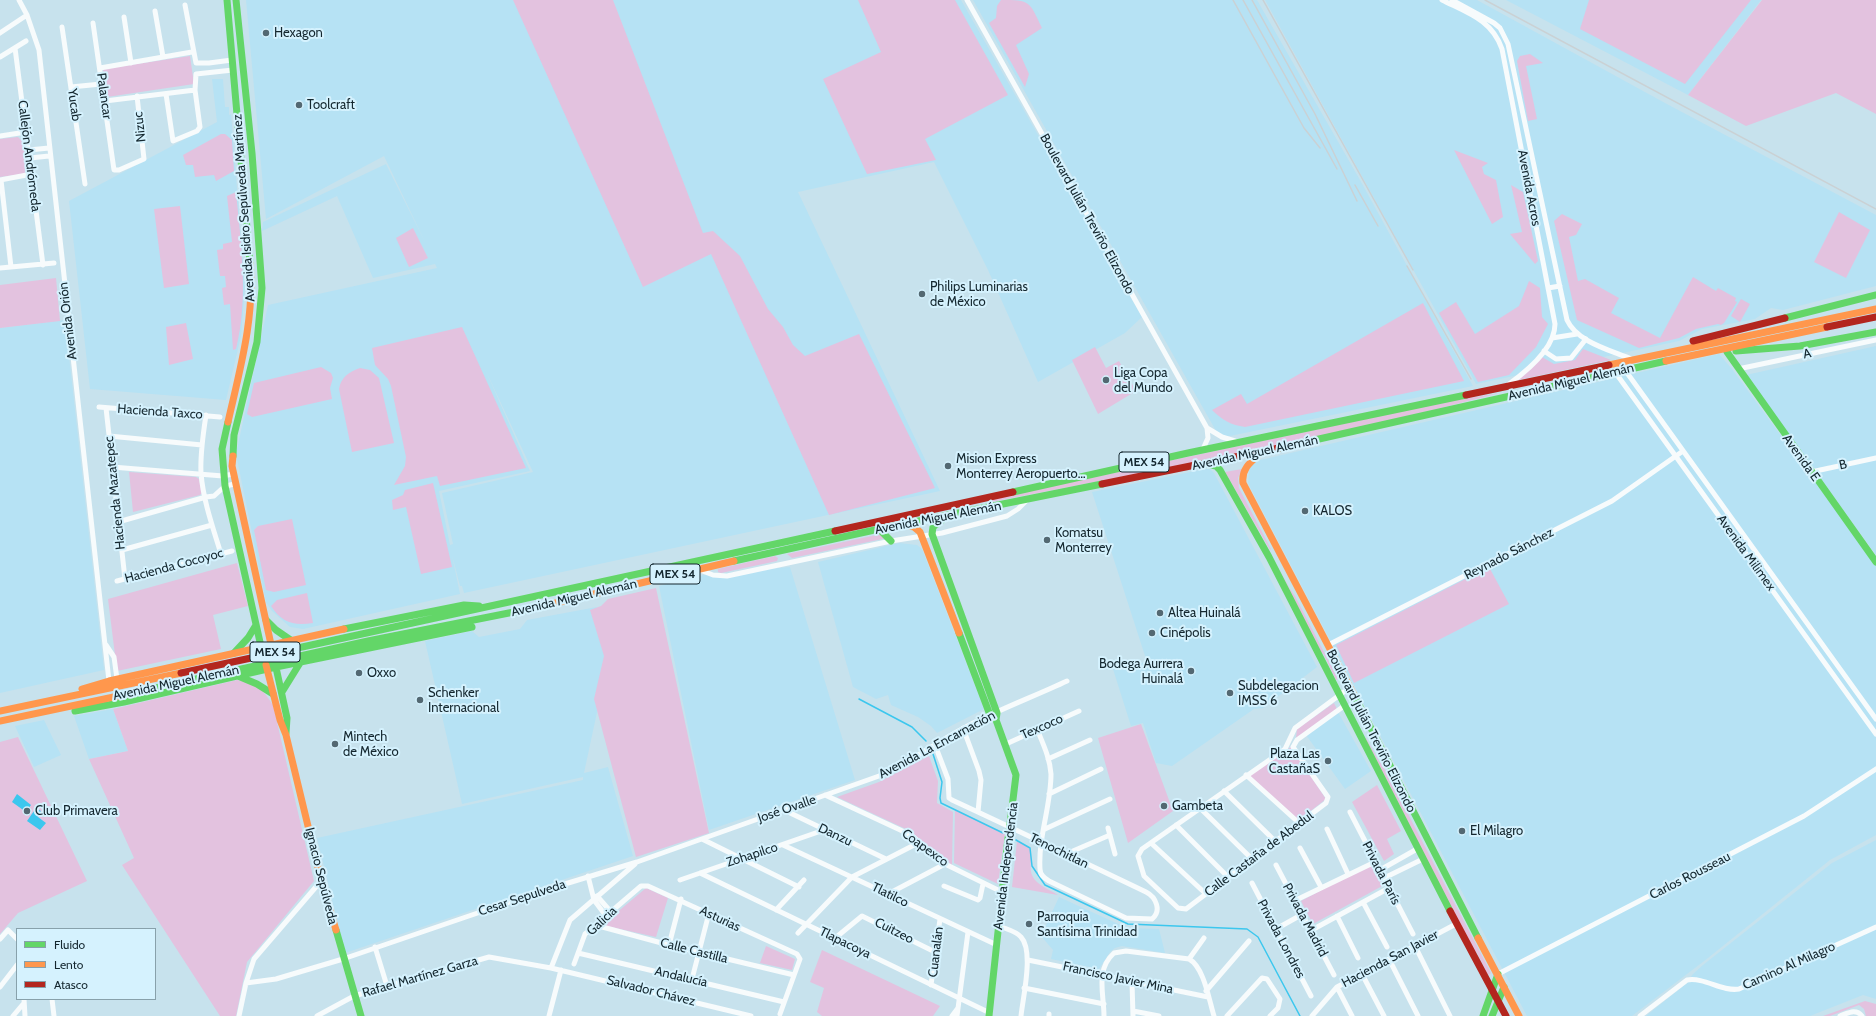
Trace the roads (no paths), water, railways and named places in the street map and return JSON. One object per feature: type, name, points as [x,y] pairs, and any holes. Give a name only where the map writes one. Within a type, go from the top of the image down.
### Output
[{"type":"main road","name":"Avenida Isidro Sepúlveda Martínez","points":[[227,0],[252,287],[247,340],[222,450],[223,476],[267,669]]},
{"type":"main road","name":"Avenida Isidro Sepúlveda Martínez","points":[[236,0],[246,108],[252,153],[254,199],[262,288],[257,342],[234,435],[232,456],[233,474],[276,667]]},
{"type":"main road","points":[[242,181],[248,198],[254,199]]},
{"type":"main road","points":[[1679,350],[1690,342],[1722,333],[1876,295]]},
{"type":"main road","name":"Avenida Miguel Alemán","points":[[0,721],[516,612],[698,569],[879,529],[1026,501],[1383,426],[1864,316],[1876,309]]},
{"type":"main road","name":"Avenida Miguel Alemán","points":[[0,711],[485,608],[1203,450],[1503,388],[1631,359],[1864,316],[1876,317]]},
{"type":"main road","points":[[1716,350],[1728,352],[1800,346],[1876,332]]},
{"type":"main road","name":"Avenida E","points":[[1728,352],[1738,369],[1876,562]]},
{"type":"main road","name":"Boulevard Julián Treviño Elizondo","points":[[1263,451],[1243,470],[1243,483],[1328,645],[1344,692],[1344,706],[1456,924],[1506,1016]]},
{"type":"main road","name":"Boulevard Julián Treviño Elizondo","points":[[1204,464],[1216,466],[1220,470],[1242,508],[1321,661],[1368,723],[1453,891],[1519,1016]]},
{"type":"main road","points":[[1242,508],[1249,515],[1312,616]]},
{"type":"main road","points":[[932,534],[933,527],[950,515]]},
{"type":"main road","points":[[899,526],[914,527],[920,532],[921,537]]},
{"type":"main road","points":[[879,529],[891,541]]},
{"type":"main road","name":"Avenida Independencia","points":[[932,534],[994,716]]},
{"type":"main road","name":"Avenida Independencia","points":[[921,537],[1006,744],[1016,775],[989,1015]]},
{"type":"main road","points":[[66,698],[81,690],[109,681],[234,653],[464,605],[485,608]]},
{"type":"main road","points":[[43,713],[56,714],[94,708],[276,667],[480,625],[507,618],[516,612]]},
{"type":"main road","points":[[266,619],[276,630],[292,641]]},
{"type":"main road","points":[[234,653],[248,638],[256,624]]},
{"type":"main road","points":[[306,639],[303,643],[303,649],[310,661]]},
{"type":"main road","points":[[241,652],[248,659],[249,666],[245,674]]},
{"type":"main road","points":[[282,692],[300,663]]},
{"type":"main road","name":"Ignacio Sepúlveda","points":[[276,667],[287,718],[286,735]]},
{"type":"main road","name":"Ignacio Sepúlveda","points":[[267,669],[272,694],[286,735],[321,881],[342,959],[361,1016]]},
{"type":"main road","points":[[238,676],[257,684],[272,694]]},
{"type":"main road","points":[[1483,1016],[1498,974]]},
{"type":"main road","points":[[1492,1016],[1504,987]]},
{"type":"street","name":"Avenida Orión","points":[[19,0],[28,15],[39,50],[109,681]]},
{"type":"street","name":"Boulevard Julián Treviño Elizondo","points":[[967,0],[1207,428]]},
{"type":"street","name":"Avenida Acros","points":[[1442,0],[1483,21],[1495,32],[1499,39],[1505,58],[1555,324],[1552,338],[1544,351],[1515,379],[1503,388]]},
{"type":"street","name":"Avenida Acros","points":[[1452,0],[1494,23],[1500,28],[1508,44],[1567,320],[1571,328],[1577,334],[1631,359]]},
{"type":"street","points":[[185,5],[192,52],[196,63],[232,60]]},
{"type":"street","points":[[155,11],[162,57]]},
{"type":"street","points":[[0,32],[28,15]]},
{"type":"street","points":[[124,17],[131,62]]},
{"type":"street","name":"Palancar","points":[[93,23],[101,84],[105,101],[113,168]]},
{"type":"street","name":"Yucab","points":[[62,26],[85,184]]},
{"type":"street","points":[[0,57],[26,41]]},
{"type":"street","name":"Callejón Andrómeda","points":[[15,48],[43,265]]},
{"type":"street","points":[[100,68],[192,52]]},
{"type":"street","points":[[166,94],[173,141],[197,131],[201,124],[196,90],[196,74],[233,70]]},
{"type":"street","points":[[71,87],[101,84]]},
{"type":"street","points":[[105,101],[196,90]]},
{"type":"street","name":"Nizuc","points":[[113,168],[119,170],[144,159],[137,96]]},
{"type":"street","points":[[0,136],[26,132]]},
{"type":"street","points":[[29,150],[49,148]]},
{"type":"street","points":[[30,158],[50,156]]},
{"type":"street","points":[[11,267],[0,180],[32,174]]},
{"type":"street","points":[[1543,262],[1554,261]]},
{"type":"street","points":[[0,268],[54,264]]},
{"type":"street","points":[[1548,288],[1560,286]]},
{"type":"street","points":[[1552,338],[1577,334]]},
{"type":"street","points":[[1544,351],[1556,359],[1571,358],[1586,339]]},
{"type":"street","name":"A","points":[[1738,369],[1876,340]]},
{"type":"street","name":"Avenida Milimex","points":[[1626,370],[1876,718]]},
{"type":"street","name":"Avenida Milimex","points":[[1615,372],[1876,734]]},
{"type":"street","name":"Hacienda Taxco","points":[[99,407],[220,417]]},
{"type":"street","name":"Hacienda Mazatepec","points":[[106,408],[125,579]]},
{"type":"street","points":[[206,416],[202,445],[201,474],[212,525],[221,554]]},
{"type":"street","points":[[1207,428],[1222,437],[1240,442]]},
{"type":"street","points":[[1203,450],[1208,438],[1207,428]]},
{"type":"street","points":[[109,436],[202,445]]},
{"type":"street","name":"Reynado Sánchez","points":[[1328,645],[1612,501],[1684,452]]},
{"type":"street","name":"B","points":[[1811,472],[1876,458]]},
{"type":"street","points":[[112,466],[223,476],[233,474]]},
{"type":"street","points":[[118,522],[214,496],[225,486],[235,484]]},
{"type":"street","points":[[698,569],[713,575],[727,576],[891,541],[921,537],[1008,516],[1026,501]]},
{"type":"street","points":[[122,550],[212,525]]},
{"type":"street","name":"Hacienda Cocoyoc","points":[[117,581],[232,551]]},
{"type":"street","name":"Avenida Orión","points":[[106,645],[114,657],[117,679]]},
{"type":"street","name":"Avenida La Encarnación","points":[[872,779],[894,770],[963,728],[994,716],[1067,681]]},
{"type":"street","points":[[1206,894],[1151,843],[1284,749],[1294,728],[1344,692]]},
{"type":"street","name":"Calle Castaña de Abedul","points":[[1151,843],[1142,849],[1138,856],[1144,876],[1178,908],[1186,909],[1326,803],[1328,797],[1293,747],[1297,740],[1344,706]]},
{"type":"street","name":"Texcoco","points":[[1006,744],[1079,711]]},
{"type":"street","points":[[963,728],[981,780],[978,812]]},
{"type":"street","points":[[1037,730],[1048,759],[1051,776],[1042,843]]},
{"type":"street","points":[[1048,759],[1090,740]]},
{"type":"street","name":"Tenochitlan","points":[[934,746],[948,779],[949,798],[978,812],[1009,832],[1042,843],[1150,894],[1157,905],[1156,915],[1152,919],[1126,918],[1045,879],[1040,869],[1042,843]]},
{"type":"street","name":"Carlos Rousseau","points":[[1498,974],[1804,816],[1876,768]]},
{"type":"street","points":[[1049,794],[1102,769]]},
{"type":"street","points":[[1246,775],[1299,823]]},
{"type":"street","name":"José Ovalle","points":[[702,839],[872,779]]},
{"type":"street","points":[[1224,791],[1275,841]]},
{"type":"street","name":"Coapexco","points":[[825,795],[902,831],[920,842],[945,864],[1002,892]]},
{"type":"street","points":[[1045,829],[1110,800]]},
{"type":"street","points":[[1200,808],[1252,859]]},
{"type":"street","name":"Danzu","points":[[784,810],[886,859]]},
{"type":"street","name":"Privada París","points":[[1350,812],[1413,934]]},
{"type":"street","points":[[1176,825],[1228,877]]},
{"type":"street","points":[[1108,828],[1115,854]]},
{"type":"street","points":[[1327,829],[1348,874]]},
{"type":"street","name":"Zohapilco","points":[[680,880],[824,830]]},
{"type":"street","points":[[1066,854],[1110,835]]},
{"type":"street","points":[[702,839],[799,886]]},
{"type":"street","name":"Cesar Sepulveda","points":[[246,983],[276,979],[342,959],[588,876],[637,862],[702,839]]},
{"type":"street","points":[[798,933],[852,877],[920,842]]},
{"type":"street","name":"Tlatilco","points":[[784,845],[996,945]]},
{"type":"street","points":[[1300,848],[1321,887]]},
{"type":"street","points":[[1380,870],[1417,849]]},
{"type":"street","points":[[1384,878],[1423,859]]},
{"type":"street","points":[[551,968],[570,920],[637,862]]},
{"type":"street","points":[[1294,901],[1375,862]]},
{"type":"street","points":[[888,894],[945,864]]},
{"type":"street","name":"Privada Madrid","points":[[1276,865],[1301,915],[1334,974]]},
{"type":"street","name":"Tlapacoya","points":[[700,873],[931,985],[989,1015]]},
{"type":"street","points":[[588,876],[591,892],[611,912]]},
{"type":"street","points":[[776,910],[804,880]]},
{"type":"street","points":[[239,1016],[246,983],[254,959],[321,881]]},
{"type":"street","name":"Privada Londres","points":[[1252,883],[1311,996]]},
{"type":"street","points":[[944,886],[978,900],[980,898],[983,884]]},
{"type":"street","name":"Asturias","points":[[641,886],[648,886],[681,900],[798,956],[800,959],[794,975]]},
{"type":"street","name":"Galicia","points":[[574,964],[585,934],[641,886]]},
{"type":"street","points":[[1310,931],[1389,888]]},
{"type":"street","points":[[596,898],[606,916]]},
{"type":"street","points":[[669,945],[681,900]]},
{"type":"street","points":[[1363,902],[1387,947]]},
{"type":"street","points":[[692,979],[708,913]]},
{"type":"street","points":[[1276,929],[1301,915]]},
{"type":"street","name":"Cuitzeo","points":[[834,939],[862,916],[935,952]]},
{"type":"street","points":[[1337,916],[1358,958]]},
{"type":"street","name":"Cuanalán","points":[[931,985],[940,919]]},
{"type":"street","name":"Hacienda San Javier","points":[[1316,1015],[1337,987],[1456,924]]},
{"type":"street","name":"Calle Castilla","points":[[595,925],[669,945],[794,975]]},
{"type":"street","points":[[999,926],[1020,936],[1027,948],[1028,960],[1021,1016]]},
{"type":"street","name":"Camino Al Milagro","points":[[1640,1016],[1687,980],[1694,979],[1730,989],[1739,989],[1876,927]]},
{"type":"street","points":[[0,939],[8,930],[16,938]]},
{"type":"street","points":[[958,1016],[968,932]]},
{"type":"street","points":[[1189,959],[1204,938]]},
{"type":"street","points":[[1206,991],[1249,941]]},
{"type":"street","points":[[1415,946],[1450,1016]]},
{"type":"street","points":[[375,947],[387,986]]},
{"type":"street","points":[[1104,1016],[1101,975],[1103,968],[1110,957],[1120,951],[1189,959],[1199,968],[1214,1016]]},
{"type":"street","name":"Andalucía","points":[[578,953],[784,1002]]},
{"type":"street","name":"Rafael Martínez Garza","points":[[317,1016],[354,996],[489,957],[551,968]]},
{"type":"street","points":[[1389,959],[1418,1016]]},
{"type":"street","name":"Francisco Javier Mina","points":[[1028,960],[1208,997]]},
{"type":"street","points":[[0,986],[16,966]]},
{"type":"street","name":"Salvador Chávez","points":[[551,968],[751,1016]]},
{"type":"street","points":[[549,1016],[561,970]]},
{"type":"street","points":[[1362,974],[1384,1016]]},
{"type":"street","points":[[780,1014],[794,975]]},
{"type":"street","points":[[1227,1016],[1262,978],[1266,979],[1280,999],[1278,1008],[1270,1016]]},
{"type":"street","points":[[1132,982],[1133,1014],[1159,1016]]},
{"type":"street","points":[[1337,987],[1352,1016]]},
{"type":"street","points":[[1024,988],[1104,1004]]},
{"type":"street","points":[[52,1000],[54,1016]]},
{"type":"street","points":[[13,1016],[24,1001]]},
{"type":"street","points":[[24,1001],[25,1016]]},
{"type":"street","points":[[952,1016],[958,1008]]},
{"type":"street","points":[[1840,1016],[1856,1011],[1862,1016]]},
{"type":"water","points":[[17,794],[31,805],[26,812],[12,802]]},
{"type":"water","points":[[36,808],[41,811],[38,817],[46,823],[40,830],[27,821]]},
{"type":"waterway","points":[[859,699],[912,727],[926,741]]},
{"type":"waterway","points":[[933,754],[942,782],[940,798],[941,803],[1003,833]]},
{"type":"waterway","points":[[1016,840],[1030,848],[1032,866],[1045,885],[1128,924],[1247,929],[1258,937],[1300,1016]]},
{"type":"railway","points":[[1233,0],[1304,128],[1320,148]]},
{"type":"railway","points":[[1243,0],[1337,169]]},
{"type":"railway","points":[[1252,0],[1315,114],[1357,201]]},
{"type":"railway","points":[[1263,0],[1413,270]]},
{"type":"railway","points":[[1485,0],[1876,209]]},
{"type":"railway","points":[[1355,185],[1378,226]]},
{"type":"railway","points":[[1407,266],[1471,379]]},
{"type":"place","name":"Hexagon","points":[[266,33]]},
{"type":"place","name":"Toolcraft","points":[[299,105]]},
{"type":"place","name":"Philips Luminarias de México","points":[[922,294]]},
{"type":"place","name":"Liga Copa del Mundo","points":[[1106,380]]},
{"type":"place","name":"Mision Express Monterrey Aeropuerto…","points":[[948,466]]},
{"type":"place","name":"KALOS","points":[[1305,511]]},
{"type":"place","name":"Komatsu Monterrey","points":[[1047,540]]},
{"type":"place","name":"Altea Huinalá","points":[[1160,613]]},
{"type":"place","name":"Cinépolis","points":[[1152,633]]},
{"type":"place","name":"Bodega Aurrera Huinalá","points":[[1191,671]]},
{"type":"place","name":"Oxxo","points":[[359,673]]},
{"type":"place","name":"Subdelegacion IMSS 6","points":[[1230,693]]},
{"type":"place","name":"Schenker Internacional","points":[[420,700]]},
{"type":"place","name":"Mintech de México","points":[[335,744]]},
{"type":"place","name":"Plaza Las CastañaS","points":[[1328,761]]},
{"type":"place","name":"Gambeta","points":[[1164,806]]},
{"type":"place","name":"Club Primavera","points":[[27,811]]},
{"type":"place","name":"El Milagro","points":[[1462,831]]},
{"type":"place","name":"Parroquia Santísima Trinidad","points":[[1029,924]]}]
